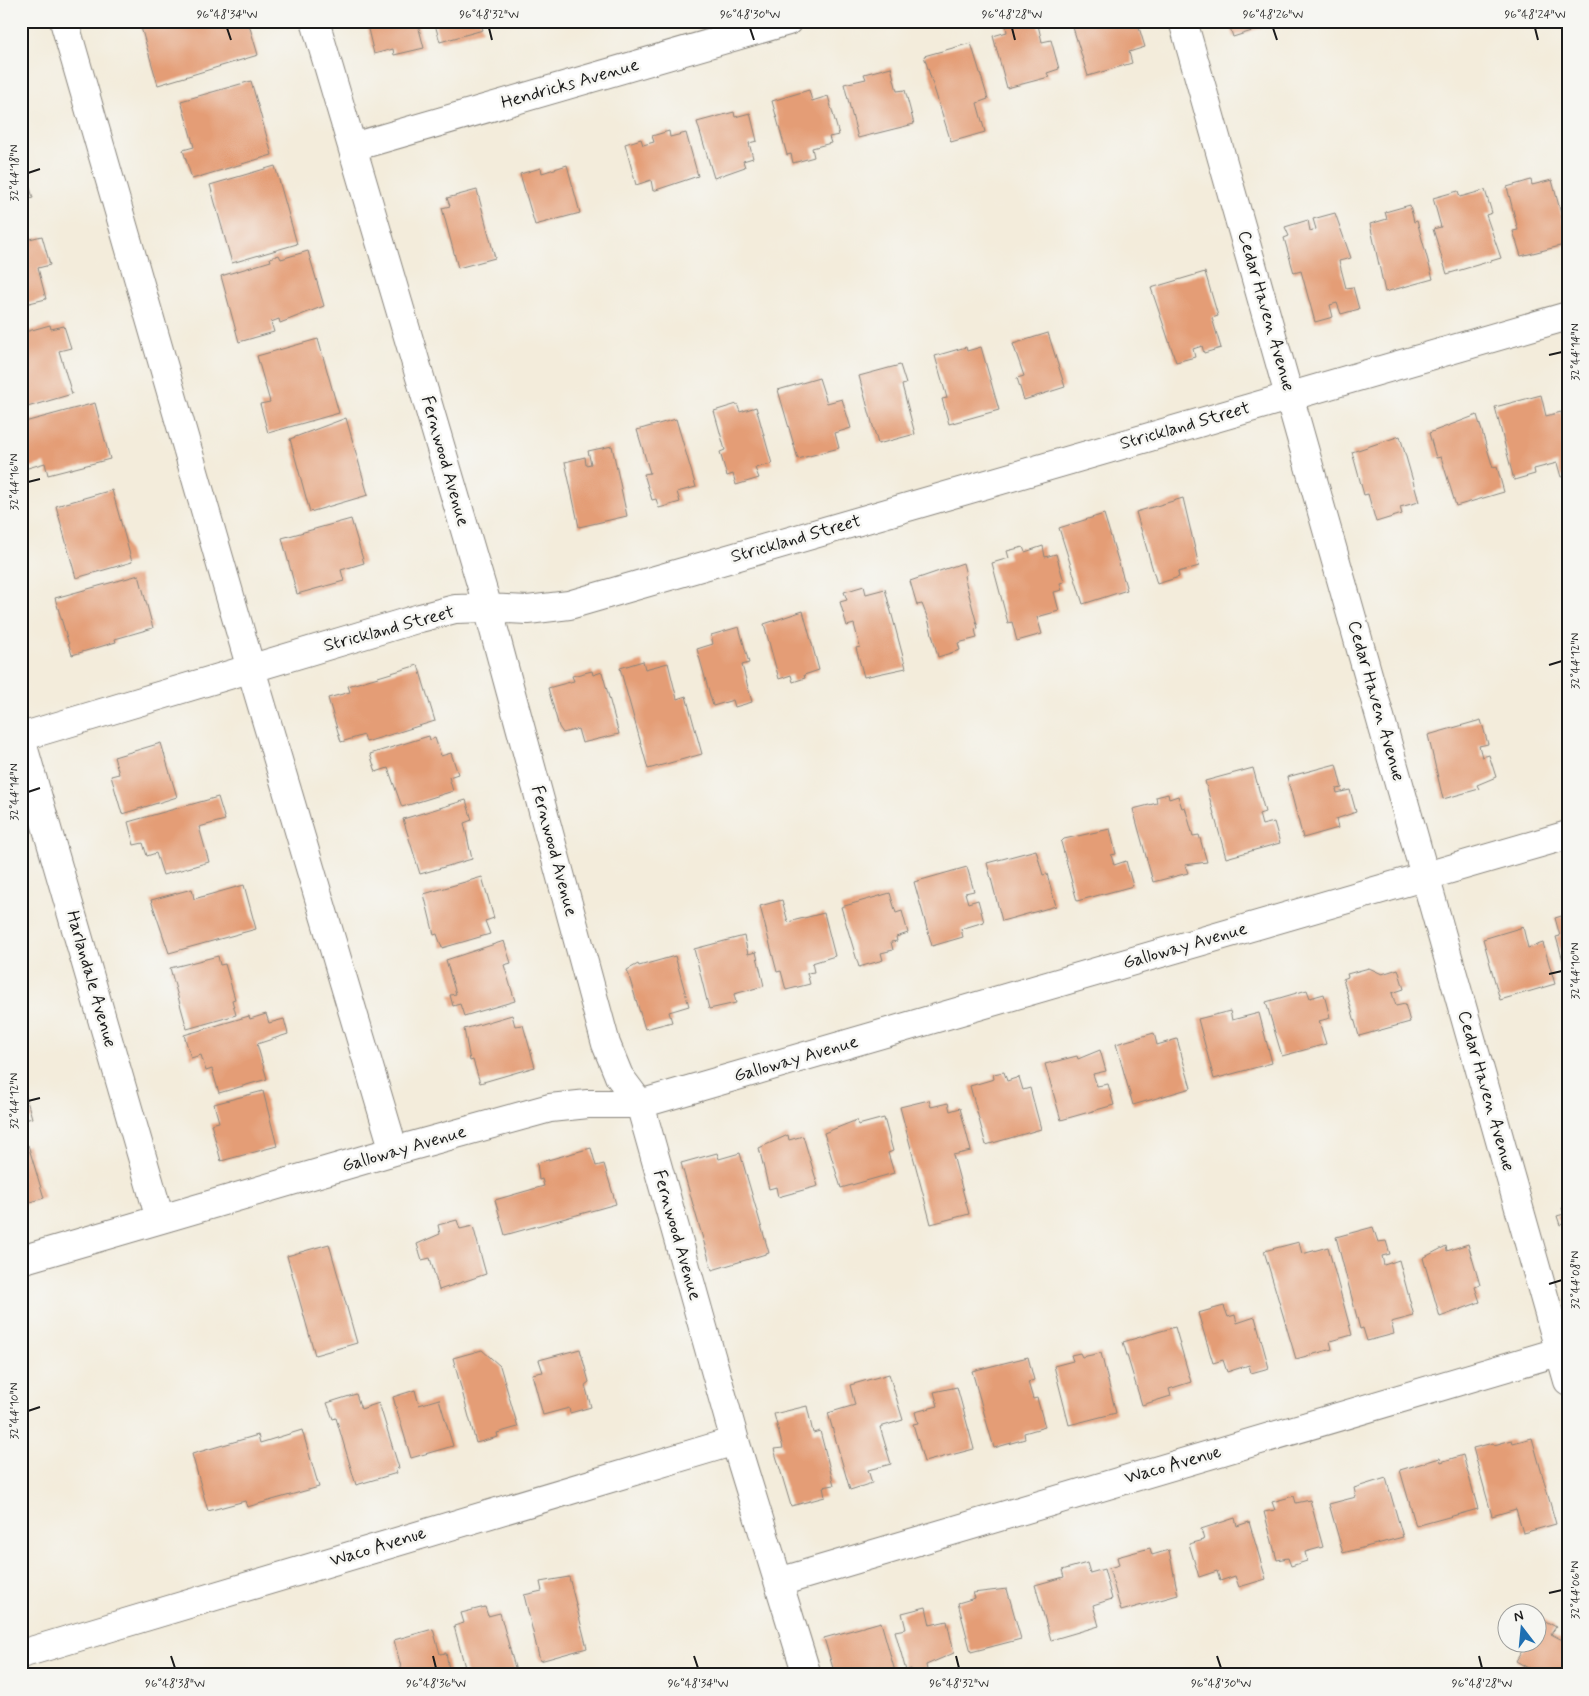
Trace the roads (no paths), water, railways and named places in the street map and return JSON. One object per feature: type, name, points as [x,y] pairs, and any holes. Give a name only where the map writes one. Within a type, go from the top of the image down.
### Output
[{"type":"street","points":[[64,21],[251,669],[394,1151]]},
{"type":"street","name":"Fernwood Avenue","points":[[315,21],[488,608],[606,1044],[619,1076],[640,1104],[735,1441],[807,1675]]},
{"type":"street","name":"Hendricks Avenue","points":[[353,147],[788,21]]},
{"type":"street","name":"Cedar Haven Avenue","points":[[1183,21],[1425,876],[1564,1350],[1568,1381]]},
{"type":"street","name":"Strickland Street","points":[[21,738],[455,609],[528,610],[568,605],[1568,316]]},
{"type":"street","name":"Harlandale Avenue","points":[[21,738],[160,1219]]},
{"type":"street","name":"Galloway Avenue","points":[[21,1260],[394,1151],[550,1108],[588,1104],[640,1104],[1568,835]]},
{"type":"street","name":"Waco Avenue","points":[[778,1582],[1564,1350]]},
{"type":"street","name":"Waco Avenue","points":[[21,1654],[735,1441]]}]
